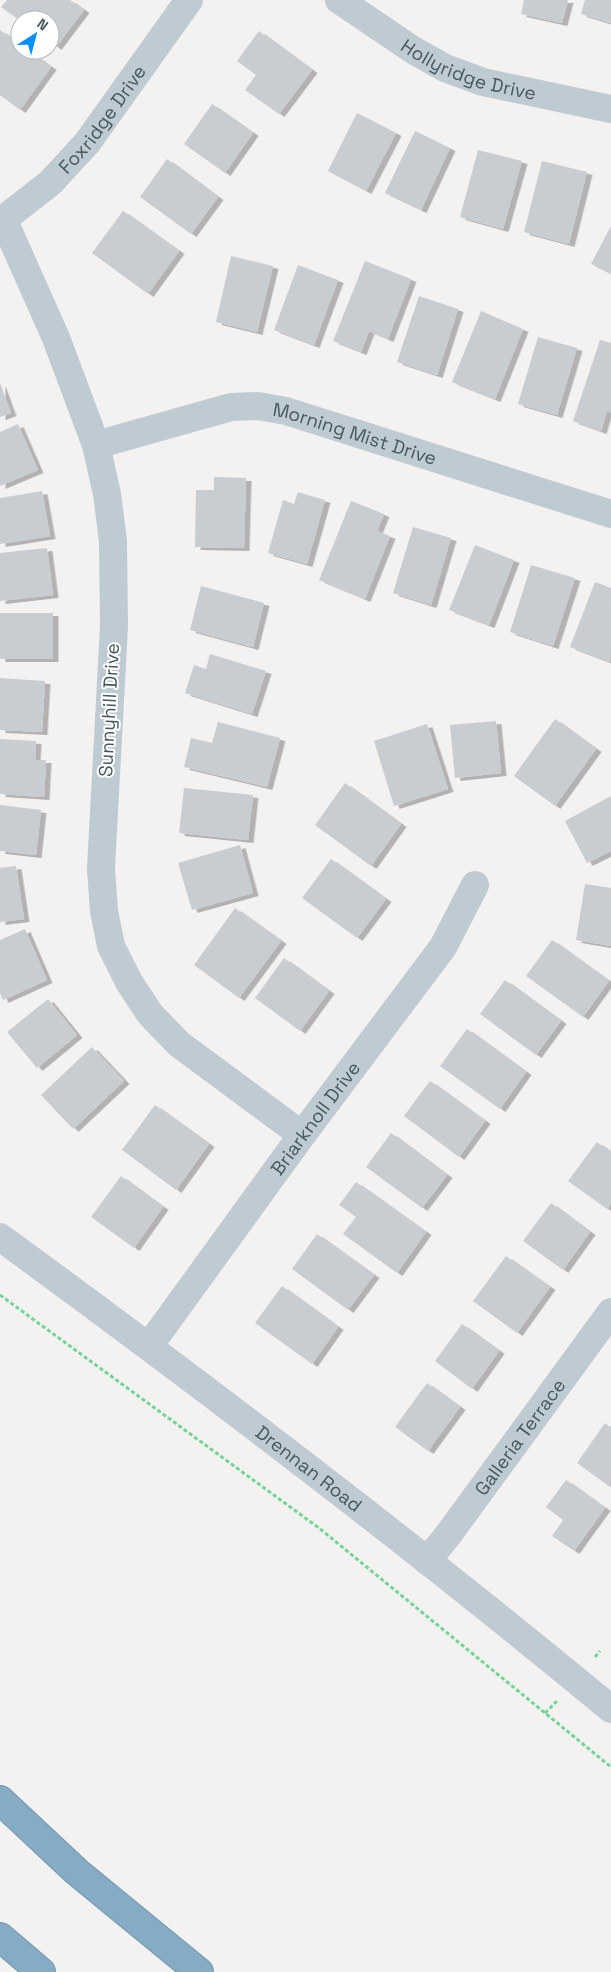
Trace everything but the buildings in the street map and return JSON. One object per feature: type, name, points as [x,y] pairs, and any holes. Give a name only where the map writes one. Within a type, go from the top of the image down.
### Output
[{"type":"highway","points":[[0,1800],[77,1872],[199,1972]]},
{"type":"highway","points":[[0,1937],[41,1972]]},
{"type":"street","name":"Foxridge Drive","points":[[2,222],[50,183],[87,143],[188,0]]},
{"type":"street","name":"Hollyridge Drive","points":[[339,0],[413,50],[445,68],[483,82],[611,109]]},
{"type":"street","name":"Sunnyhill Drive","points":[[2,222],[56,338],[96,446],[107,494],[113,549],[114,626],[101,868],[104,911],[111,946],[129,982],[150,1014],[180,1044],[302,1134]]},
{"type":"street","name":"Morning Mist Drive","points":[[96,446],[231,407],[258,406],[286,411],[611,514]]},
{"type":"street","name":"Briarknoll Drive","points":[[149,1346],[302,1134],[443,947],[475,885]]},
{"type":"street","name":"Drennan Road","points":[[0,1237],[149,1346],[427,1561],[611,1710]]},
{"type":"street","name":"Galleria Terrace","points":[[427,1561],[611,1312]]},
{"type":"path","points":[[0,1295],[319,1528],[611,1767]]}]
